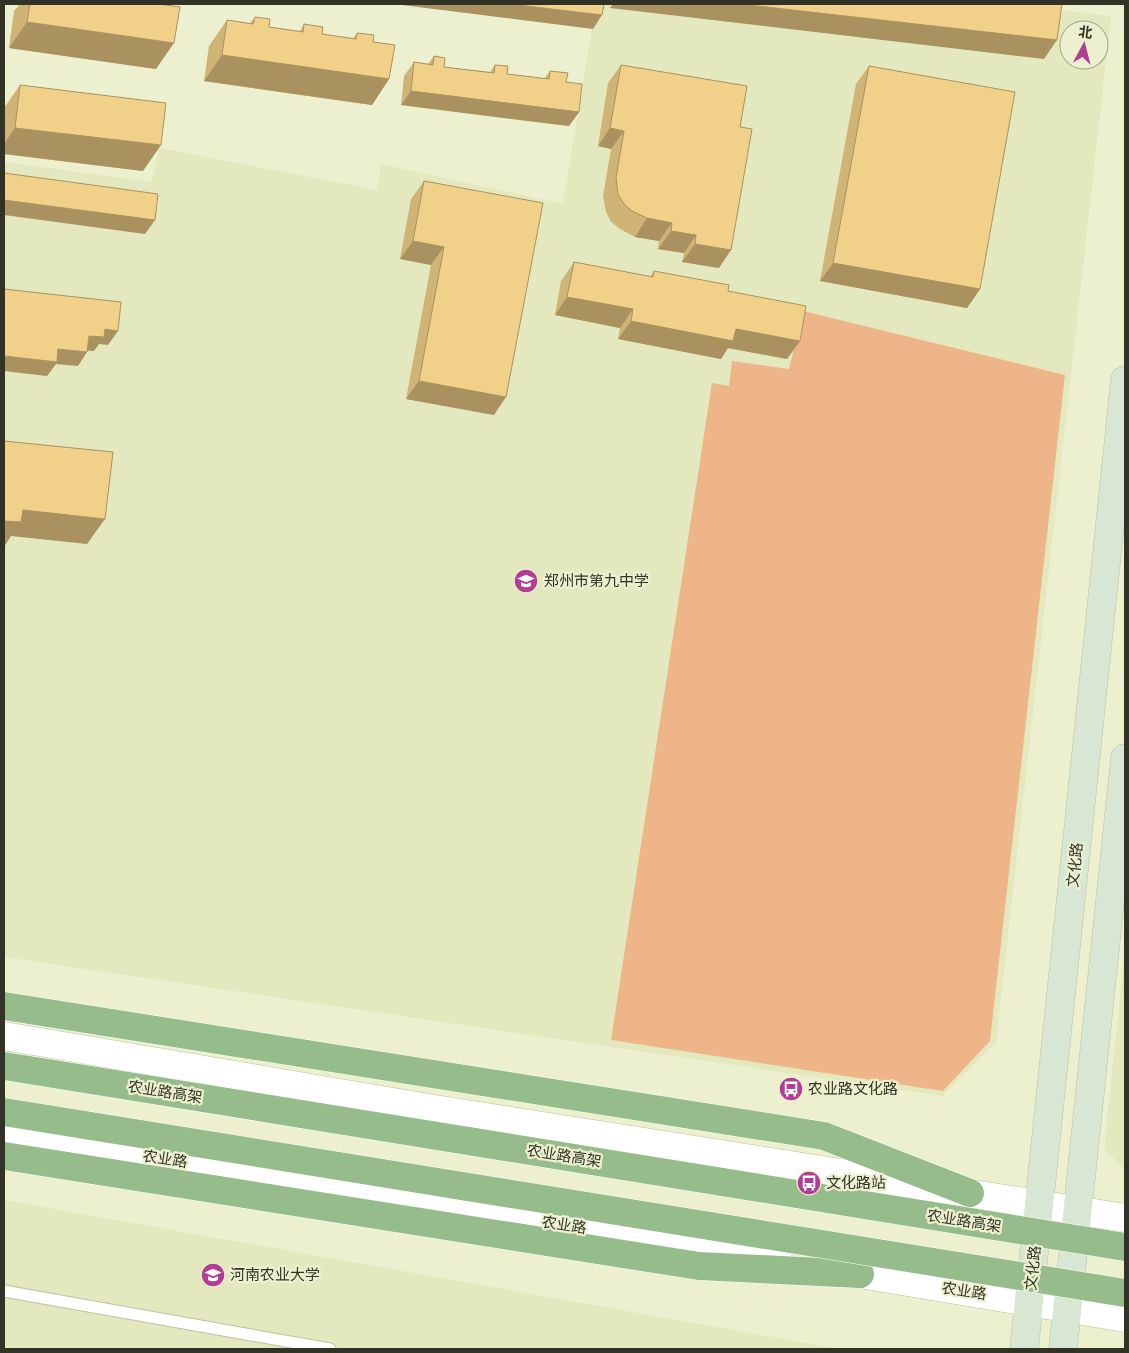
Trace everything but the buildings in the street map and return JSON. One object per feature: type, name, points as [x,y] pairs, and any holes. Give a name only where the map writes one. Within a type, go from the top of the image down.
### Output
[{"type":"highway","points":[[4,1006],[824,1136],[970,1193]]},
{"type":"highway","name":"农业路高架","points":[[4,1066],[1125,1247]]},
{"type":"highway","points":[[4,1112],[1125,1293]]},
{"type":"highway","points":[[4,1156],[698,1266],[860,1274]]},
{"type":"main road","name":"文化路","points":[[1024,1349],[1125,380]]},
{"type":"main road","points":[[1063,1349],[1125,758]]},
{"type":"street","points":[[4,1036],[428,1108],[1125,1218]]},
{"type":"street","name":"农业路","points":[[4,1133],[1125,1318]]},
{"type":"lane","points":[[4,1291],[330,1349]]},
{"type":"shaded area","name":"郑州市第九中学","points":[[596,4],[1013,4],[1111,16],[1109,34],[1109,20],[1059,20],[1059,70],[1105,70],[996,1043],[942,1096],[4,957],[4,162],[152,182],[159,148],[377,190],[381,164],[563,204]]},
{"type":"shaded area","points":[[803,311],[1065,375],[990,1041],[943,1091],[611,1040],[712,383],[729,386],[732,361],[789,369]]},
{"type":"shaded area","points":[[1125,947],[1125,1170],[1104,1149]]},
{"type":"shaded area","name":"河南农业大学","points":[[4,1200],[840,1349],[4,1349]]},
{"type":"place","name":"郑州市第九中学","points":[[526,581]]},
{"type":"place","name":"农业路文化路","points":[[791,1089]]},
{"type":"place","name":"文化路站","points":[[809,1183]]},
{"type":"place","name":"河南农业大学","points":[[213,1275]]}]
